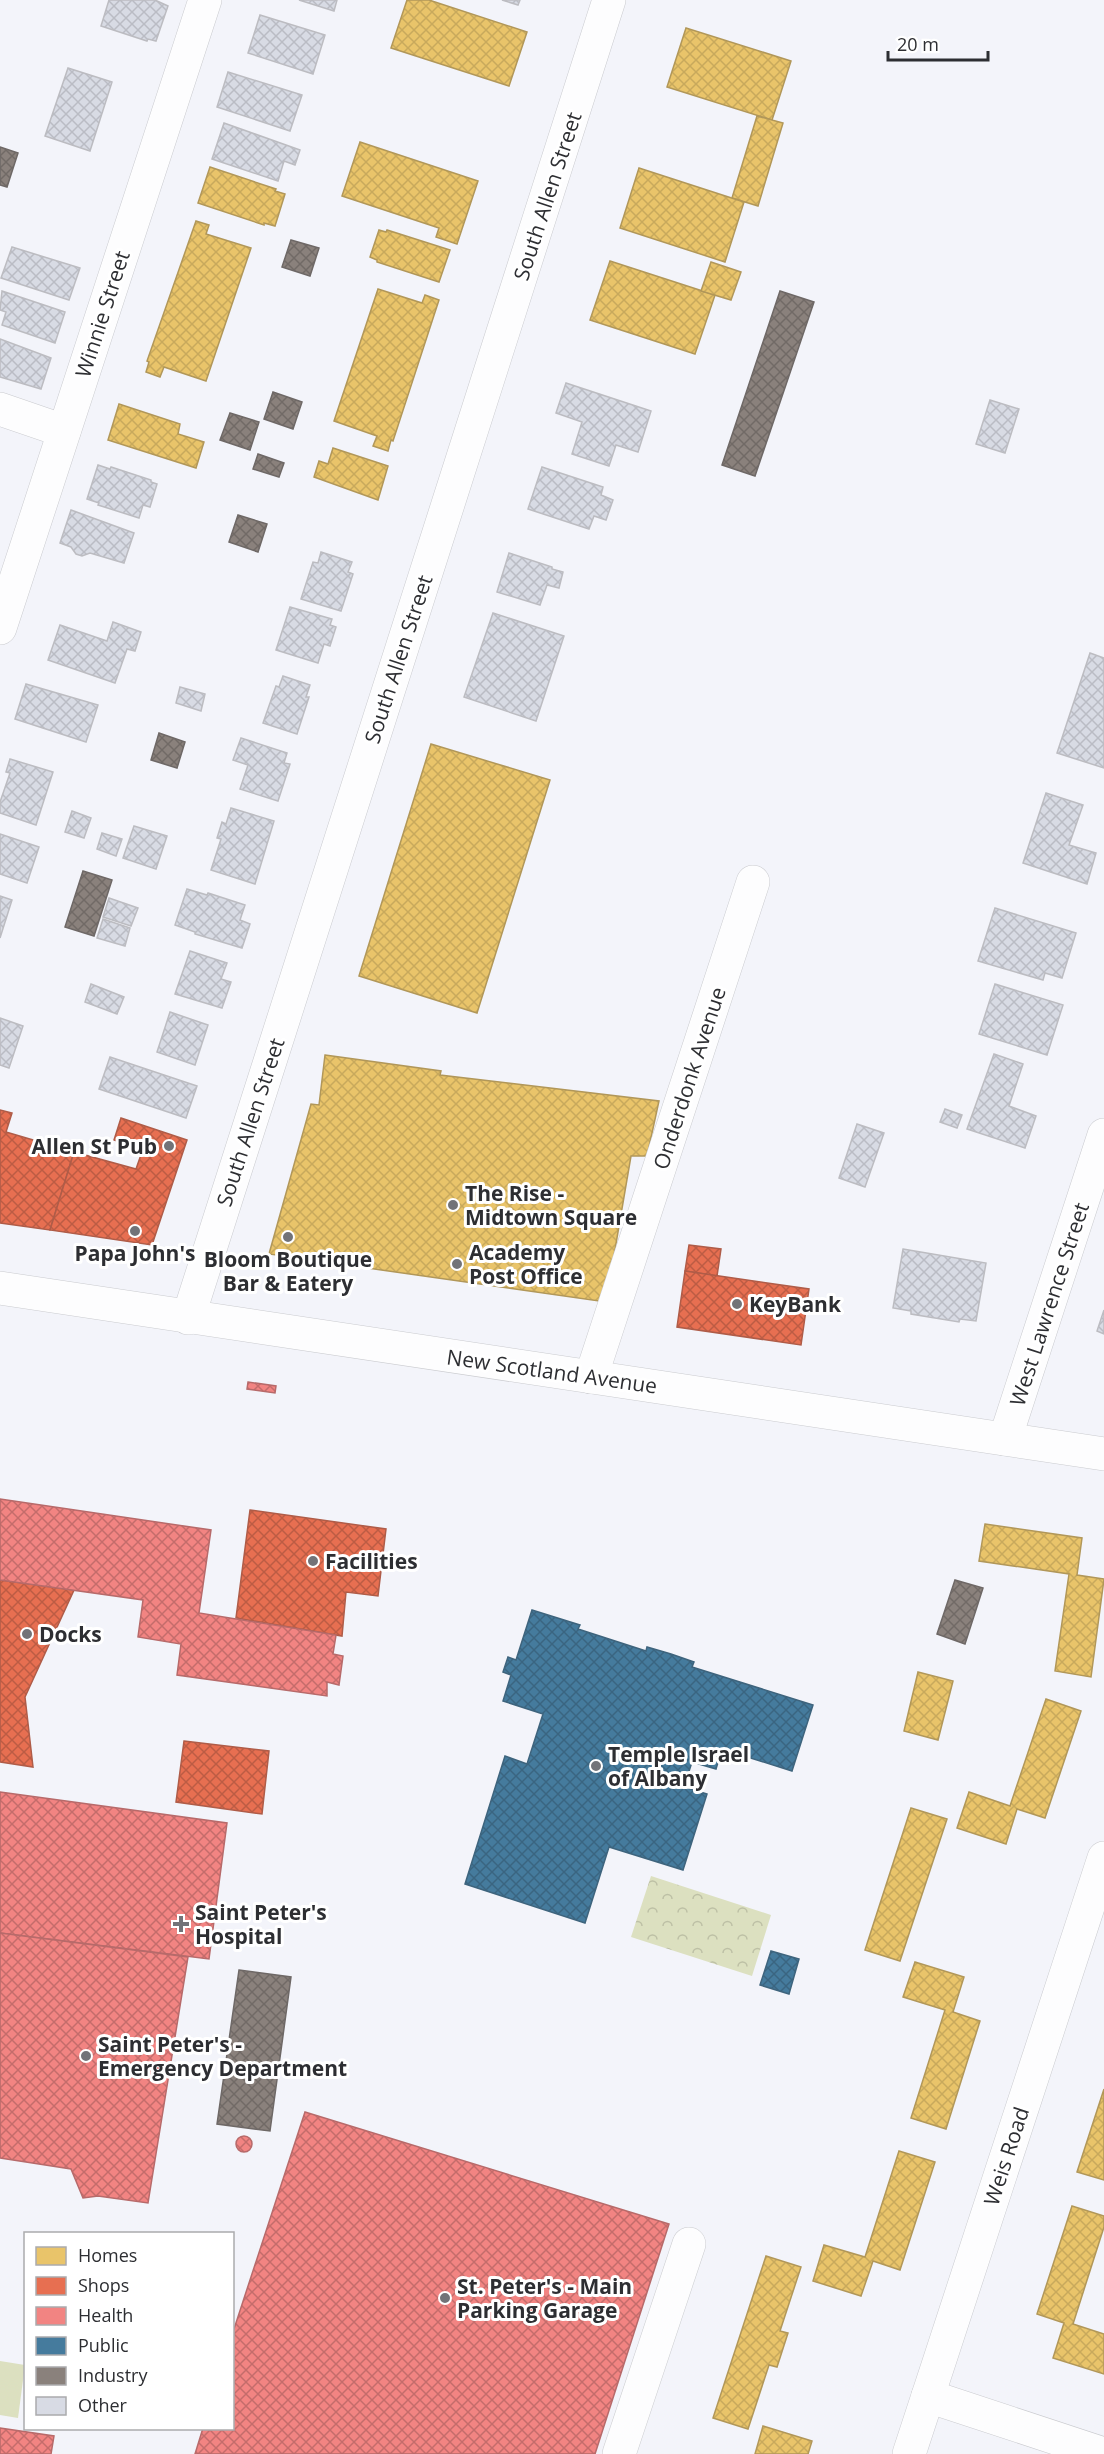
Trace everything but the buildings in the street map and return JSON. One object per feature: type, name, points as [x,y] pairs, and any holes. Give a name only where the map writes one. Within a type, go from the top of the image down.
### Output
[{"type":"street","name":"Winnie Street","points":[[0,628],[205,0]]},
{"type":"street","name":"South Allen Street","points":[[188,1318],[609,0]]},
{"type":"street","points":[[0,409],[64,431]]},
{"type":"street","name":"Onderdonk Avenue","points":[[591,1377],[753,882]]},
{"type":"street","name":"West Lawrence Street","points":[[1005,1439],[1104,1135]]},
{"type":"street","name":"New Scotland Avenue","points":[[0,1288],[1104,1454]]},
{"type":"street","name":"Weis Road","points":[[909,2454],[1104,1858]]},
{"type":"street","points":[[619,2454],[689,2244]]},
{"type":"street","points":[[928,2396],[1104,2454]]},
{"type":"green space","points":[[651,1876],[771,1915],[752,1976],[631,1937]]},
{"type":"green space","points":[[0,2361],[24,2365],[18,2418],[0,2415]]},
{"type":"place","name":"Allen St Pub","points":[[169,1146]]},
{"type":"place","name":"The Rise - Midtown Square","points":[[453,1205]]},
{"type":"place","name":"Papa John's","points":[[135,1231]]},
{"type":"place","name":"Bloom Boutique Bar & Eatery","points":[[288,1237]]},
{"type":"place","name":"Academy Post Office","points":[[457,1264]]},
{"type":"place","name":"KeyBank","points":[[737,1304]]},
{"type":"place","name":"Facilities","points":[[313,1561]]},
{"type":"place","name":"Docks","points":[[27,1634]]},
{"type":"place","name":"Temple Israel of Albany","points":[[596,1766]]},
{"type":"place","name":"Saint Peter's Hospital","points":[[181,1924]]},
{"type":"place","name":"Saint Peter's - Emergency Department","points":[[86,2056]]},
{"type":"place","name":"St. Peter's - Main Parking Garage","points":[[445,2298]]}]
